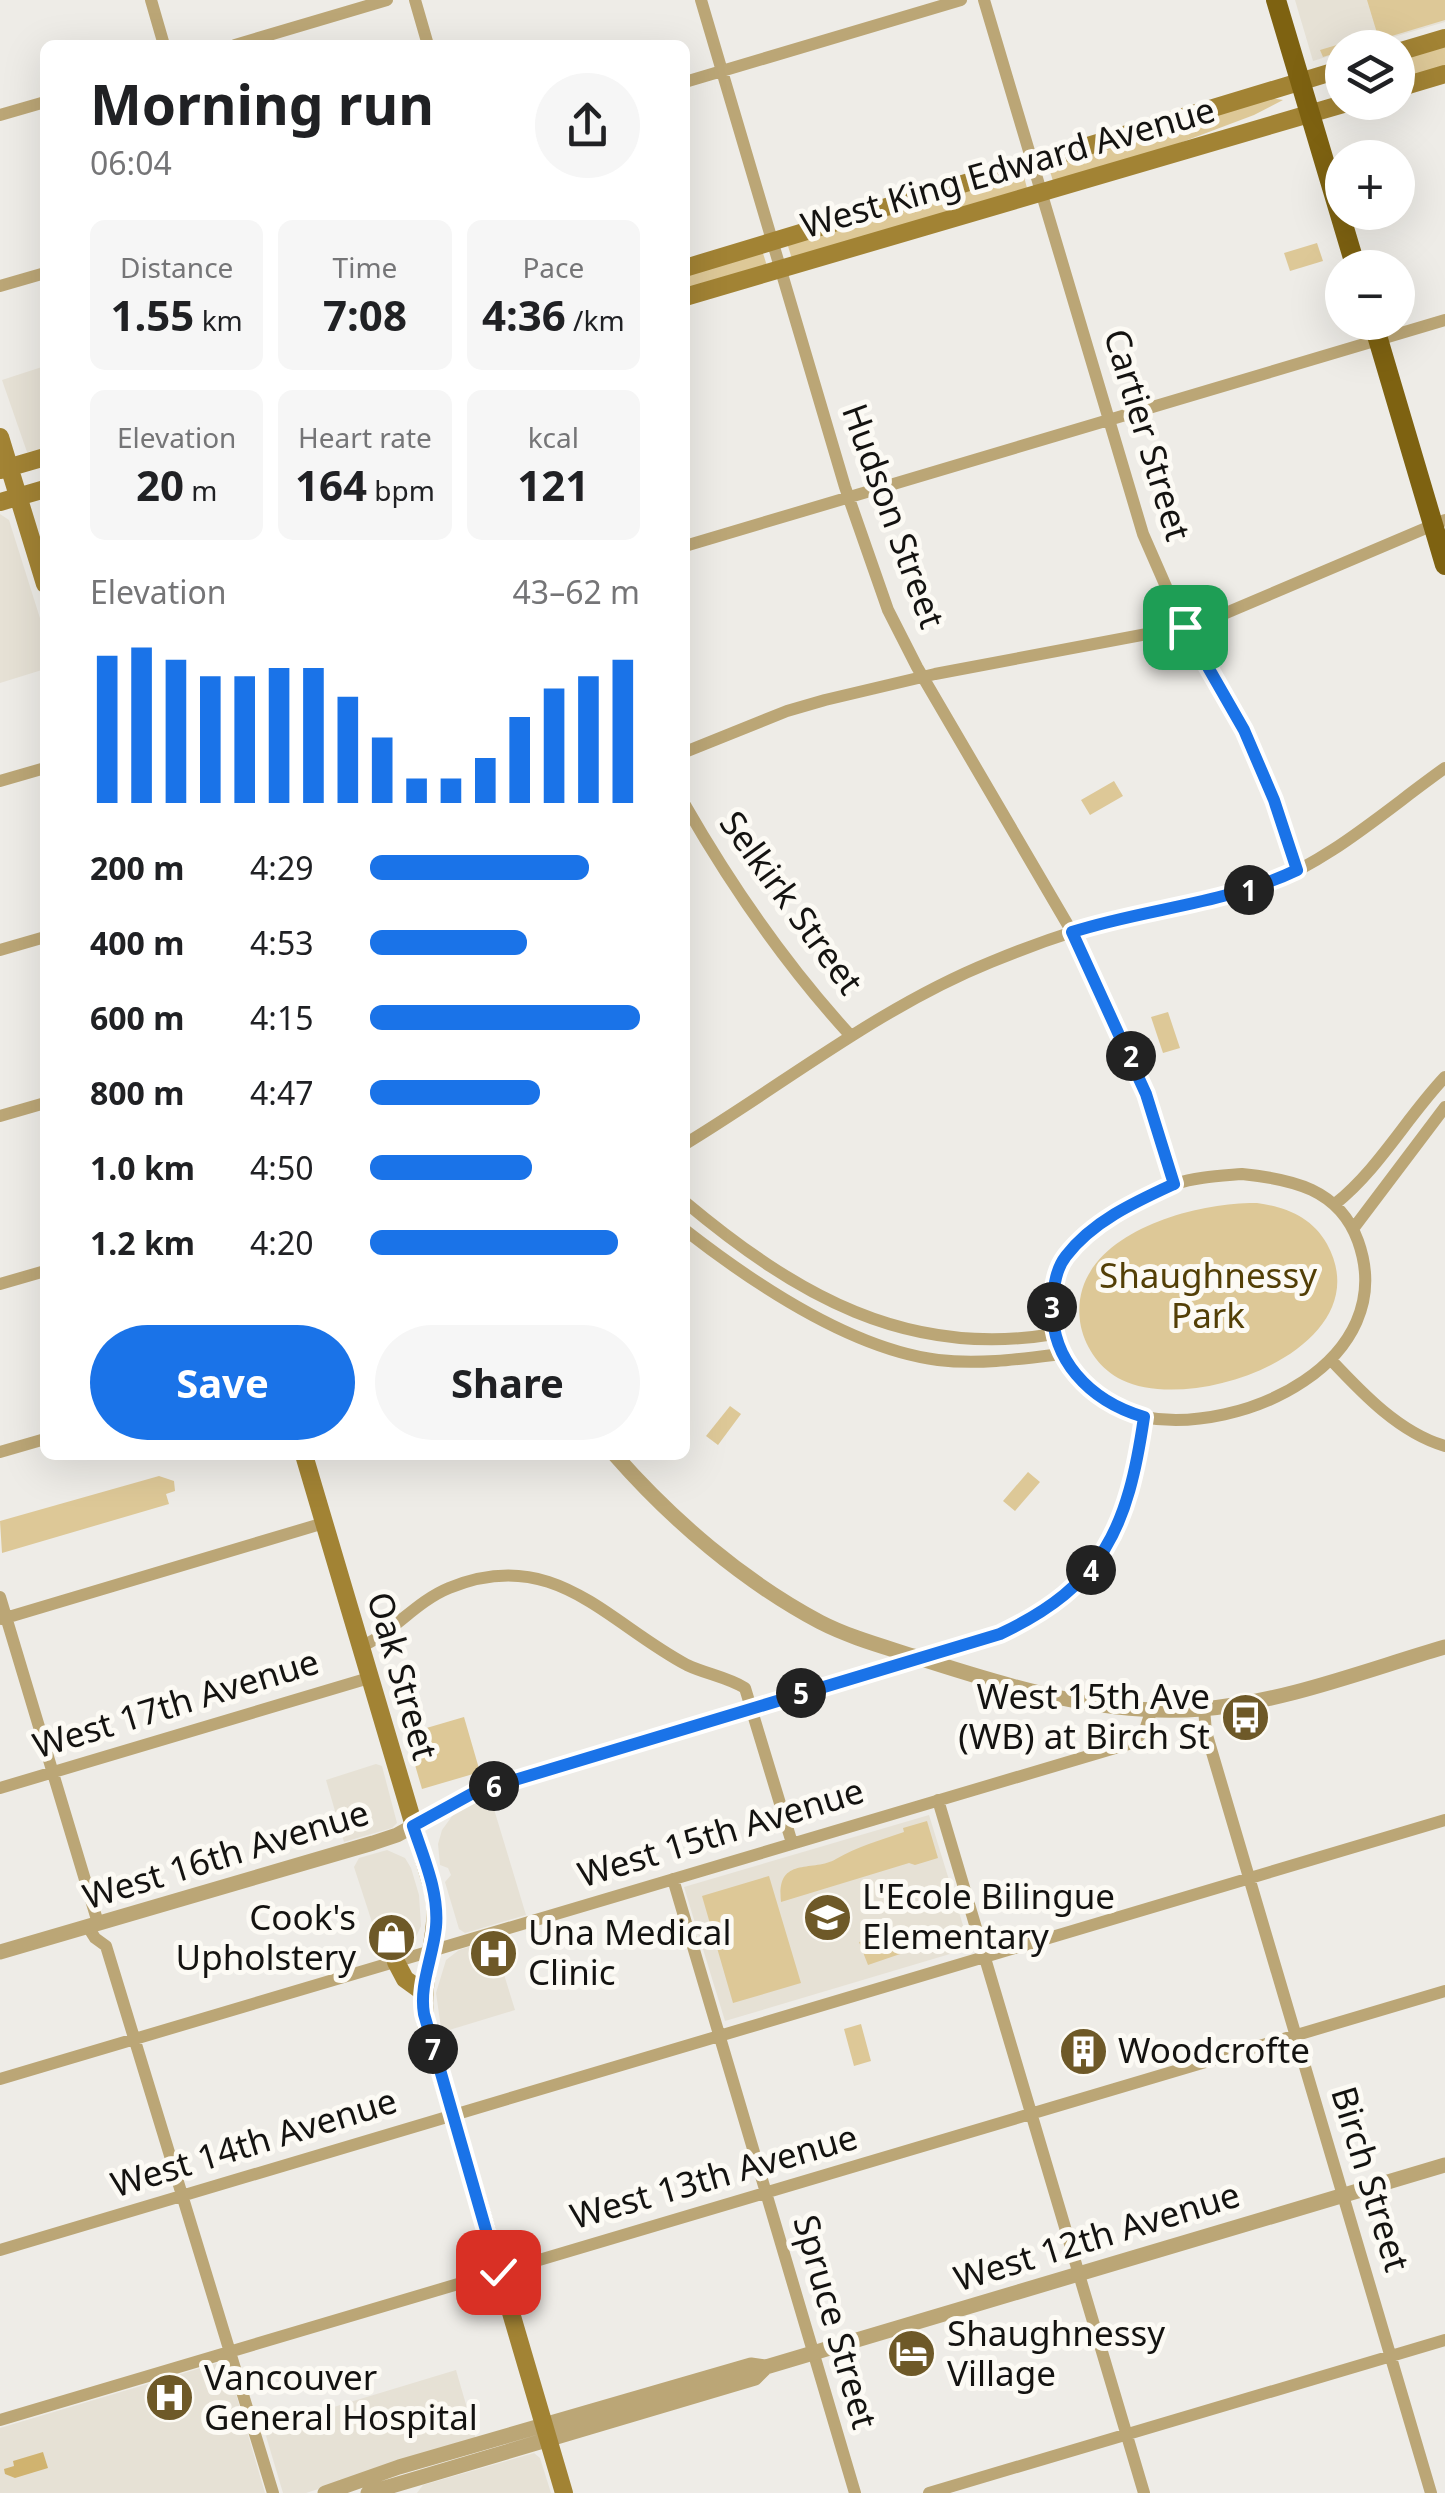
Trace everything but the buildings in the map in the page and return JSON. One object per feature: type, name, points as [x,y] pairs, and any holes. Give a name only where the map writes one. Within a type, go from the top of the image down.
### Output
[{"type":"highway","points":[[1276,0],[1351,250]]},
{"type":"highway","points":[[1379,340],[1439,522],[1445,565]]},
{"type":"main road","points":[[1415,47],[1445,38]]},
{"type":"main road","name":"West King Edward Avenue","points":[[690,267],[1325,73]]},
{"type":"main road","points":[[1415,83],[1445,74]]},
{"type":"main road","name":"West King Edward Avenue","points":[[690,295],[1325,110]]},
{"type":"main road","points":[[0,438],[9,500],[40,572]]},
{"type":"main road","points":[[4,469],[40,458]]},
{"type":"main road","points":[[9,500],[40,490]]},
{"type":"main road","name":"Oak Street","points":[[305,1460],[436,1903],[423,1992],[426,2024],[564,2493]]},
{"type":"main road","points":[[396,1962],[405,1979],[423,1992]]},
{"type":"street","points":[[151,0],[163,40]]},
{"type":"street","points":[[252,40],[386,0]]},
{"type":"street","points":[[415,0],[427,40]]},
{"type":"street","name":"Hudson Street","points":[[701,0],[849,498],[888,610],[922,676],[1072,932],[1133,1060],[1174,1184]]},
{"type":"street","points":[[690,80],[961,0]]},
{"type":"street","name":"Cartier Street","points":[[984,0],[1143,534],[1185,627],[1244,730],[1274,800],[1297,870]]},
{"type":"street","points":[[0,115],[40,103]]},
{"type":"street","points":[[0,286],[40,274]]},
{"type":"street","points":[[1415,325],[1445,320]]},
{"type":"street","points":[[690,545],[1110,419],[1349,340]]},
{"type":"street","points":[[690,750],[787,711],[922,676],[1185,627],[1337,568],[1439,522]]},
{"type":"street","points":[[690,1141],[850,1035],[947,980],[1072,932],[1134,914],[1224,898],[1264,886],[1297,870],[1445,768]]},
{"type":"street","points":[[0,781],[40,769]]},
{"type":"street","name":"Selkirk Street","points":[[690,813],[742,899],[790,965],[850,1035]]},
{"type":"street","points":[[0,950],[40,938]]},
{"type":"street","points":[[1336,1204],[1356,1188],[1418,1105],[1445,1076]]},
{"type":"street","points":[[0,1116],[40,1104]]},
{"type":"street","points":[[1353,1229],[1445,1107]]},
{"type":"street","points":[[1242,1174],[1285,1178],[1316,1190],[1336,1204],[1353,1229],[1364,1257],[1362,1311],[1350,1338],[1332,1361],[1296,1386],[1257,1404],[1206,1417],[1144,1417],[1124,1412],[1074,1376],[1054,1334],[1055,1280],[1065,1258],[1094,1228],[1174,1184],[1200,1178],[1242,1174]]},
{"type":"street","points":[[690,1206],[730,1239],[798,1282],[891,1327],[939,1338],[973,1340],[1054,1334]]},
{"type":"street","points":[[690,1234],[788,1299],[837,1327],[882,1346],[936,1360],[993,1362],[1061,1354]]},
{"type":"street","points":[[0,1284],[40,1272]]},
{"type":"street","points":[[1332,1361],[1384,1412],[1445,1446]]},
{"type":"street","points":[[920,1658],[966,1646],[1014,1627],[1052,1606],[1079,1584],[1098,1562],[1117,1527],[1130,1491],[1144,1417]]},
{"type":"street","points":[[0,1452],[40,1440]]},
{"type":"street","points":[[620,1460],[682,1523],[761,1585],[830,1627],[920,1658],[1054,1696],[1152,1710],[1204,1708],[1297,1690],[1445,1648]]},
{"type":"street","points":[[3,1618],[324,1523]]},
{"type":"street","points":[[360,1647],[376,1640],[416,1606],[452,1587],[506,1577],[553,1582],[579,1592],[688,1665],[741,1685],[752,1708],[792,1843]]},
{"type":"street","points":[[0,1597],[3,1618],[99,1923],[95,1938],[106,1946],[273,2493]]},
{"type":"street","points":[[1422,1654],[1445,1661]]},
{"type":"street","name":"West 16th Avenue","points":[[0,1952],[373,1843],[475,1792],[920,1658]]},
{"type":"street","name":"West 17th Avenue","points":[[0,1788],[368,1678]]},
{"type":"street","name":"Birch Street","points":[[1204,1708],[1206,1732],[1248,1878],[1431,2493]]},
{"type":"street","name":"West 15th Avenue","points":[[0,2079],[1132,1743],[1145,1730],[1152,1710]]},
{"type":"street","points":[[938,1800],[1144,2493]]},
{"type":"street","name":"West 14th Avenue","points":[[0,2250],[1445,1820]]},
{"type":"street","name":"Spruce Street","points":[[674,1880],[855,2493]]},
{"type":"street","points":[[99,1923],[112,1933],[106,1946]]},
{"type":"street","name":"West 13th Avenue","points":[[0,2420],[1445,1990]]},
{"type":"street","name":"West 12th Avenue","points":[[325,2493],[398,2467],[755,2378],[766,2368],[1445,2165]]},
{"type":"street","points":[[929,2493],[1445,2340]]},
{"type":"street","name":"West 12th Avenue","points":[[368,2493],[408,2487],[547,2432]]},
{"type":"shaded area","points":[[1295,0],[1445,0],[1445,22],[1415,31],[1325,30],[1325,57],[1313,61]]},
{"type":"shaded area","points":[[40,368],[40,450],[27,452],[2,380]]},
{"type":"shaded area","points":[[0,514],[9,520],[40,618],[40,671],[0,683]]},
{"type":"shaded area","points":[[376,1764],[382,1766],[397,1823],[392,1828],[344,1842],[326,1780]]},
{"type":"shaded area","points":[[490,1796],[526,1915],[465,1933],[459,1929],[445,1882],[451,1875],[448,1868],[440,1865],[438,1844],[442,1830],[458,1808]]},
{"type":"shaded area","name":"L'Ecole Bilingue Elementary","points":[[929,1815],[970,1948],[725,2021],[684,1887]]},
{"type":"shaded area","points":[[387,1850],[405,1858],[411,1868],[419,1895],[421,1926],[412,1946],[383,1956],[354,1867],[359,1858]]},
{"type":"shaded area","points":[[493,1939],[515,2010],[446,2031],[441,2028],[436,1993],[446,1960],[459,1950]]},
{"type":"shaded area","name":"Vancouver General Hospital","points":[[221,2362],[228,2367],[265,2493],[0,2493],[0,2428]]},
{"type":"shaded area","name":"Vancouver General Hospital","points":[[456,2370],[476,2439],[306,2493],[283,2493],[266,2436],[271,2426]]},
{"type":"shaded area","points":[[43,2452],[48,2468],[15,2478],[5,2474],[4,2469],[14,2466],[13,2461]]},
{"type":"shaded area","name":"Vancouver General Hospital","points":[[534,2453],[540,2458],[551,2493],[417,2493],[423,2485]]},
{"type":"green space","points":[[1367,0],[1445,0],[1445,20],[1412,30],[1376,30]]},
{"type":"green space","points":[[1445,43],[1445,68],[1415,77],[1415,54]]},
{"type":"green space","points":[[1271,98],[1283,100],[1169,147],[1053,181],[1048,165]]},
{"type":"green space","points":[[1023,173],[1027,188],[792,259],[787,243]]},
{"type":"green space","points":[[1317,243],[1323,261],[1290,271],[1284,253]]},
{"type":"green space","points":[[762,250],[767,266],[690,290],[690,272]]},
{"type":"green space","points":[[1114,781],[1123,796],[1090,815],[1081,800]]},
{"type":"green space","points":[[1168,1012],[1180,1048],[1163,1053],[1151,1017]]},
{"type":"green space","name":"Shaughnessy Park","points":[[1257,1203],[1297,1215],[1314,1227],[1327,1244],[1337,1281],[1329,1313],[1306,1341],[1273,1364],[1234,1380],[1193,1388],[1154,1389],[1122,1380],[1107,1371],[1091,1351],[1081,1327],[1081,1296],[1092,1270],[1111,1248],[1168,1218],[1199,1209]]},
{"type":"green space","points":[[730,1406],[741,1414],[718,1445],[706,1436]]},
{"type":"green space","points":[[1028,1472],[1040,1482],[1015,1511],[1003,1501]]},
{"type":"green space","points":[[159,1476],[174,1481],[175,1491],[166,1494],[169,1504],[2,1553],[0,1521]]},
{"type":"green space","points":[[464,1717],[480,1772],[422,1789],[406,1734]]},
{"type":"green space","points":[[927,1821],[938,1858],[909,1863],[781,1902],[781,1887],[790,1871],[827,1863]]},
{"type":"green space","points":[[769,1876],[801,1983],[733,2003],[702,1896]]},
{"type":"green space","points":[[899,1933],[906,1952],[868,1965],[859,1942]]},
{"type":"green space","points":[[861,2024],[871,2061],[854,2066],[844,2029]]},
{"type":"place","name":"West 15th Ave (WB) at Birch St","points":[[1245,1717]]},
{"type":"place","name":"L'Ecole Bilingue Elementary","points":[[827,1917]]},
{"type":"place","name":"Cook's Upholstery","points":[[391,1938]]},
{"type":"place","name":"Una Medical Clinic","points":[[493,1953]]},
{"type":"place","name":"Woodcrofte","points":[[1083,2051]]},
{"type":"place","name":"Shaughnessy Village","points":[[912,2354]]},
{"type":"place","name":"Vancouver General Hospital","points":[[169,2398]]},
{"type":"route","points":[[498,2272],[422,2006],[436,1929],[436,1903],[413,1826],[475,1792],[1000,1634],[1052,1606],[1079,1584],[1098,1562],[1117,1527],[1130,1491],[1144,1417],[1124,1412],[1074,1376],[1054,1334],[1055,1280],[1065,1258],[1094,1228],[1174,1184],[1126,1044],[1072,932],[1134,914],[1224,898],[1264,886],[1297,870],[1274,800],[1244,730],[1185,627]]}]
